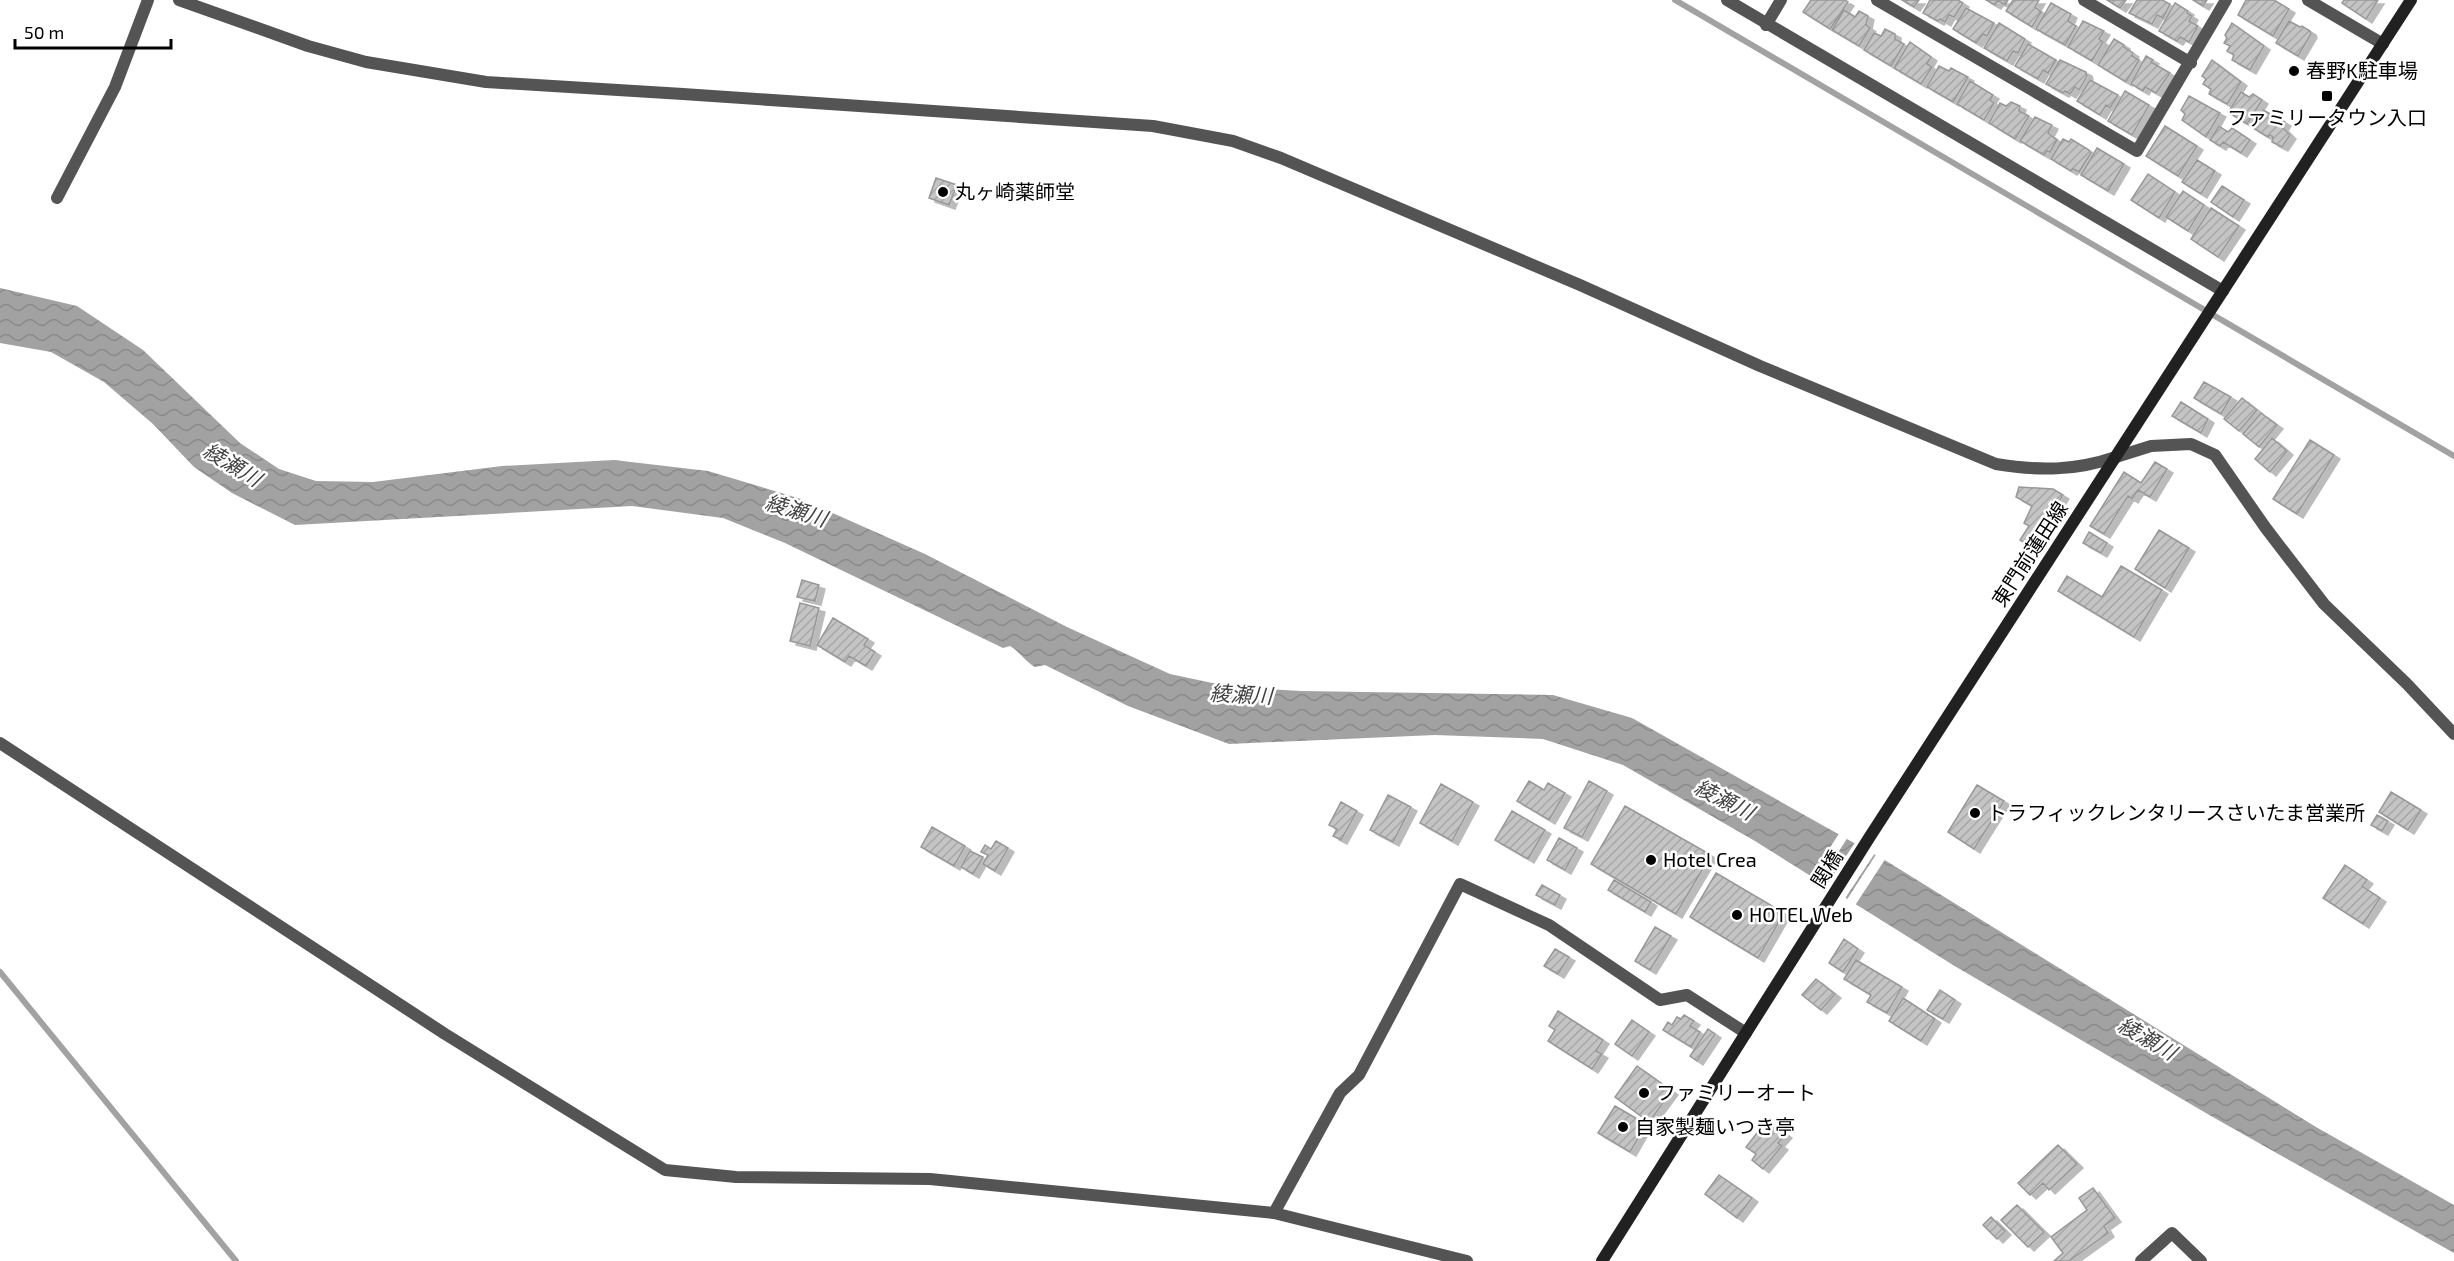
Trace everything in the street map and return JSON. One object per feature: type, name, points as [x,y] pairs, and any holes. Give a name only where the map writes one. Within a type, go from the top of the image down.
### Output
[{"type":"main road","name":"東門前蓮田線","points":[[1869,838],[2411,0]]},
{"type":"main road","name":"関橋","points":[[1602,1261],[1869,838]]},
{"type":"street","points":[[57,198],[115,87],[148,0]]},
{"type":"street","points":[[179,0],[308,46],[366,62],[486,82],[682,93],[1153,126],[1233,141],[1281,158],[1580,285],[1771,371],[1996,464],[2025,469],[2091,466],[2151,446],[2191,444],[2215,455],[2265,527],[2324,604],[2407,684],[2454,734]]},
{"type":"street","points":[[1727,0],[1766,25],[2223,291]]},
{"type":"street","points":[[1766,25],[1781,0]]},
{"type":"street","points":[[1877,0],[2137,151],[2191,63],[2226,0]]},
{"type":"street","points":[[2084,0],[2191,63]]},
{"type":"street","points":[[2308,0],[2324,4],[2383,44]]},
{"type":"street","points":[[0,743],[445,1034],[665,1170],[736,1177],[930,1179],[1274,1213],[1467,1261]]},
{"type":"street","points":[[1274,1213],[1340,1093],[1359,1076],[1460,884],[1549,925],[1660,1000],[1687,995],[1746,1034]]},
{"type":"street","points":[[2141,1261],[2172,1233],[2201,1261]]},
{"type":"water","name":"綾瀬川","points":[[0,288],[77,306],[143,350],[240,443],[279,469],[316,481],[373,482],[502,466],[614,460],[708,471],[801,499],[925,554],[1067,627],[1170,674],[1231,687],[1301,691],[1553,695],[1632,718],[1888,862],[2316,1127],[2454,1205],[2454,1253],[2211,1116],[1953,965],[1755,841],[1623,765],[1543,739],[1435,735],[1229,744],[1128,706],[1045,665],[1035,667],[1010,646],[1003,648],[785,543],[723,518],[632,506],[295,525],[232,493],[194,467],[153,424],[104,382],[51,352],[0,343]]},
{"type":"pier","points":[[1840,832],[1848,837],[1818,884],[1810,879]]},
{"type":"pier","points":[[1856,841],[1875,853],[1844,900],[1825,888]]},
{"type":"pier","points":[[1877,853],[1886,858],[1854,907],[1846,901]]},
{"type":"building","points":[[1811,0],[1845,0],[1848,2],[1830,29],[1803,12]]},
{"type":"building","points":[[1902,0],[1919,0],[1914,7]]},
{"type":"building","points":[[1930,0],[1958,0],[1963,3],[1954,17],[1949,15],[1945,22],[1923,13]]},
{"type":"building","points":[[1986,0],[2008,0],[2005,5],[1998,1],[1995,5]]},
{"type":"building","points":[[2013,0],[2039,0],[2035,7],[2041,12],[2032,27],[2006,11]]},
{"type":"building","points":[[2107,0],[2126,0],[2120,8]]},
{"type":"building","points":[[2137,0],[2162,0],[2170,4],[2163,18],[2157,15],[2152,24],[2129,13]]},
{"type":"building","points":[[2193,0],[2207,0],[2203,6]]},
{"type":"building","points":[[2246,0],[2274,0],[2289,9],[2273,36],[2238,15]]},
{"type":"building","points":[[2344,0],[2378,0],[2366,19],[2342,3]]},
{"type":"building","points":[[2051,3],[2071,14],[2068,21],[2076,26],[2065,45],[2036,29]]},
{"type":"building","points":[[2175,3],[2188,11],[2187,13],[2192,16],[2189,21],[2198,26],[2189,42],[2180,37],[2177,41],[2159,31]]},
{"type":"building","points":[[1966,8],[1994,23],[1987,36],[1983,34],[1976,43],[1953,29]]},
{"type":"building","points":[[1844,10],[1855,17],[1859,11],[1868,16],[1866,25],[1870,28],[1859,46],[1832,30]]},
{"type":"building","points":[[2083,21],[2104,31],[2099,39],[2103,42],[2092,61],[2068,47]]},
{"type":"building","points":[[2289,21],[2302,26],[2311,34],[2298,56],[2276,43]]},
{"type":"building","points":[[1999,23],[2025,39],[2018,53],[2013,51],[2007,61],[1984,48]]},
{"type":"building","points":[[2232,23],[2264,46],[2250,70],[2232,60],[2234,55],[2227,51],[2230,46],[2224,43],[2227,38],[2225,35]]},
{"type":"building","points":[[1885,29],[1895,34],[1895,39],[1904,44],[1891,66],[1864,50],[1874,33],[1881,36]]},
{"type":"building","points":[[2114,39],[2124,45],[2133,53],[2132,56],[2139,60],[2126,82],[2098,65]]},
{"type":"building","points":[[1910,42],[1931,57],[1927,64],[1932,67],[1921,84],[1894,68]]},
{"type":"building","points":[[2028,44],[2056,60],[2048,73],[2043,70],[2038,79],[2015,66]]},
{"type":"building","points":[[2146,56],[2153,60],[2151,62],[2170,73],[2156,93],[2145,87],[2143,91],[2131,84]]},
{"type":"building","points":[[2060,60],[2086,72],[2087,76],[2079,90],[2075,87],[2070,94],[2065,91],[2063,93],[2046,84]]},
{"type":"building","points":[[2212,60],[2241,82],[2227,104],[2209,94],[2211,89],[2203,84],[2206,79],[2202,76]]},
{"type":"building","points":[[1939,66],[1949,71],[1951,68],[1968,77],[1953,102],[1927,87]]},
{"type":"building","points":[[2090,80],[2118,95],[2110,108],[2106,105],[2100,115],[2077,101]]},
{"type":"building","points":[[1970,81],[1993,95],[1990,100],[1994,103],[1984,120],[1957,104]]},
{"type":"building","points":[[2125,91],[2149,105],[2132,135],[2108,121]]},
{"type":"building","points":[[2241,92],[2249,97],[2253,94],[2262,100],[2247,124],[2228,112]]},
{"type":"building","points":[[2189,96],[2220,113],[2206,137],[2182,120],[2185,114],[2181,110]]},
{"type":"building","points":[[2011,102],[2020,106],[2019,111],[2029,116],[2015,139],[1989,123],[2000,103],[2006,106]]},
{"type":"building","points":[[2263,110],[2285,122],[2282,127],[2290,135],[2282,147],[2272,142],[2273,137],[2270,135],[2268,137],[2253,128]]},
{"type":"building","points":[[2035,117],[2052,125],[2048,133],[2057,140],[2050,152],[2047,151],[2044,155],[2020,141]]},
{"type":"building","points":[[2165,126],[2197,146],[2178,176],[2146,156]]},
{"type":"building","points":[[2219,126],[2228,132],[2232,128],[2250,140],[2241,153],[2223,142],[2220,146],[2210,140]]},
{"type":"building","points":[[2063,139],[2069,142],[2071,139],[2091,153],[2079,172],[2073,169],[2071,171],[2051,159]]},
{"type":"building","points":[[2097,148],[2124,164],[2108,191],[2081,175]]},
{"type":"building","points":[[2197,160],[2215,171],[2201,194],[2182,182]]},
{"type":"building","points":[[2148,174],[2175,192],[2159,218],[2131,200]]},
{"type":"building","name":"丸ヶ崎薬師堂","points":[[936,178],[957,185],[949,205],[929,198]]},
{"type":"building","points":[[2222,186],[2244,200],[2233,217],[2211,202]]},
{"type":"building","points":[[2183,191],[2204,205],[2188,231],[2166,217]]},
{"type":"building","points":[[2211,208],[2239,226],[2218,257],[2191,239]]},
{"type":"building","points":[[2204,382],[2231,397],[2221,414],[2194,398]]},
{"type":"building","points":[[2242,398],[2257,410],[2239,431],[2224,419]]},
{"type":"building","points":[[2181,402],[2208,419],[2201,433],[2172,416]]},
{"type":"building","points":[[2261,413],[2277,425],[2259,447],[2243,434]]},
{"type":"building","points":[[2272,438],[2287,451],[2270,472],[2255,459]]},
{"type":"building","points":[[2310,440],[2334,455],[2297,514],[2273,499]]},
{"type":"building","points":[[2155,462],[2167,469],[2150,497],[2138,490],[2132,499],[2128,496],[2104,534],[2090,526],[2124,472],[2141,483]]},
{"type":"building","points":[[2019,487],[2053,489],[2063,495],[2030,546],[2020,540],[2029,526],[2024,523],[2032,506],[2016,497]]},
{"type":"building","points":[[2159,530],[2189,548],[2165,588],[2135,569]]},
{"type":"building","points":[[2089,532],[2107,543],[2101,553],[2083,543]]},
{"type":"building","points":[[2121,566],[2162,590],[2134,637],[2058,591],[2067,576],[2102,597]]},
{"type":"building","points":[[802,580],[819,585],[815,601],[797,597]]},
{"type":"building","points":[[800,603],[819,608],[810,646],[790,641]]},
{"type":"building","points":[[833,618],[868,639],[864,645],[875,652],[866,666],[849,656],[845,662],[817,645]]},
{"type":"building","points":[[1529,781],[1544,790],[1548,783],[1565,793],[1549,820],[1517,801]]},
{"type":"building","points":[[1589,781],[1607,791],[1582,837],[1564,828]]},
{"type":"building","points":[[1441,784],[1473,802],[1452,841],[1420,823]]},
{"type":"building","points":[[1977,785],[2004,801],[1974,849],[1948,832]]},
{"type":"building","points":[[2391,792],[2421,810],[2408,830],[2379,812]]},
{"type":"building","points":[[1388,795],[1411,807],[1393,842],[1370,830]]},
{"type":"building","points":[[1341,802],[1357,811],[1341,840],[1333,836],[1337,829],[1329,825]]},
{"type":"building","name":"Hotel Crea","points":[[1625,806],[1711,855],[1676,914],[1591,864]]},
{"type":"building","points":[[1512,811],[1545,830],[1528,859],[1495,840]]},
{"type":"building","points":[[2377,815],[2388,821],[2382,831],[2371,825]]},
{"type":"building","points":[[932,827],[965,846],[954,866],[921,847]]},
{"type":"building","points":[[1559,838],[1577,848],[1565,870],[1547,860]]},
{"type":"building","points":[[996,841],[1008,848],[995,871],[983,864],[988,855],[981,852],[985,845],[991,849]]},
{"type":"building","points":[[970,851],[983,857],[973,874],[961,867]]},
{"type":"building","points":[[2345,865],[2367,880],[2362,886],[2380,898],[2363,924],[2323,898]]},
{"type":"building","name":"HOTEL Web","points":[[1716,873],[1784,913],[1758,958],[1690,917]]},
{"type":"building","points":[[1614,880],[1651,902],[1645,912],[1608,890]]},
{"type":"building","points":[[1542,885],[1560,895],[1555,905],[1536,895]]},
{"type":"building","points":[[1655,927],[1671,936],[1650,970],[1635,961]]},
{"type":"building","points":[[1844,939],[1858,949],[1843,972],[1829,963]]},
{"type":"building","points":[[1555,949],[1569,957],[1558,974],[1544,966]]},
{"type":"building","points":[[1856,960],[1902,987],[1887,1013],[1867,1002],[1871,995],[1844,979]]},
{"type":"building","points":[[1816,979],[1835,994],[1821,1010],[1802,995]]},
{"type":"building","points":[[1940,990],[1955,1000],[1943,1019],[1927,1010]]},
{"type":"building","points":[[1903,998],[1935,1019],[1921,1041],[1889,1021]]},
{"type":"building","points":[[1558,1011],[1603,1040],[1596,1051],[1602,1054],[1592,1069],[1548,1041],[1555,1030],[1549,1026]]},
{"type":"building","points":[[1684,1015],[1694,1021],[1690,1026],[1700,1032],[1691,1047],[1663,1030],[1668,1022],[1672,1025],[1677,1017],[1681,1019]]},
{"type":"building","points":[[1632,1020],[1649,1032],[1632,1056],[1615,1044]]},
{"type":"building","points":[[1708,1029],[1715,1034],[1697,1061],[1690,1056]]},
{"type":"building","points":[[1637,1066],[1672,1091],[1649,1122],[1615,1097]]},
{"type":"building","points":[[1615,1106],[1646,1124],[1630,1152],[1598,1133]]},
{"type":"building","points":[[1767,1120],[1786,1134],[1778,1143],[1782,1146],[1763,1169],[1752,1160],[1756,1154],[1746,1147]]},
{"type":"building","points":[[2058,1145],[2077,1164],[2049,1190],[2043,1183],[2030,1195],[2018,1183]]},
{"type":"building","points":[[1719,1175],[1752,1198],[1737,1218],[1705,1194]]},
{"type":"building","points":[[2093,1188],[2115,1218],[2104,1226],[2108,1233],[2069,1261],[2054,1261],[2063,1253],[2051,1237],[2087,1210],[2079,1198]]},
{"type":"building","points":[[2017,1205],[2044,1232],[2028,1247],[2001,1220]]},
{"type":"building","points":[[1991,1217],[2005,1231],[1997,1239],[1983,1225]]},
{"type":"waterway","points":[[1675,0],[2454,456]]},
{"type":"waterway","points":[[0,972],[236,1261]]},
{"type":"place","name":"春野K駐車場","points":[[2294,71]]},
{"type":"place","name":"ファミリータウン入口","points":[[2327,96]]},
{"type":"place","name":"丸ヶ崎薬師堂","points":[[943,192]]},
{"type":"place","name":"トラフィックレンタリースさいたま営業所","points":[[1975,813]]},
{"type":"place","name":"Hotel Crea","points":[[1651,860]]},
{"type":"place","name":"HOTEL Web","points":[[1737,915]]},
{"type":"place","name":"ファミリーオート","points":[[1644,1093]]},
{"type":"place","name":"自家製麺いつき亭","points":[[1623,1127]]}]
